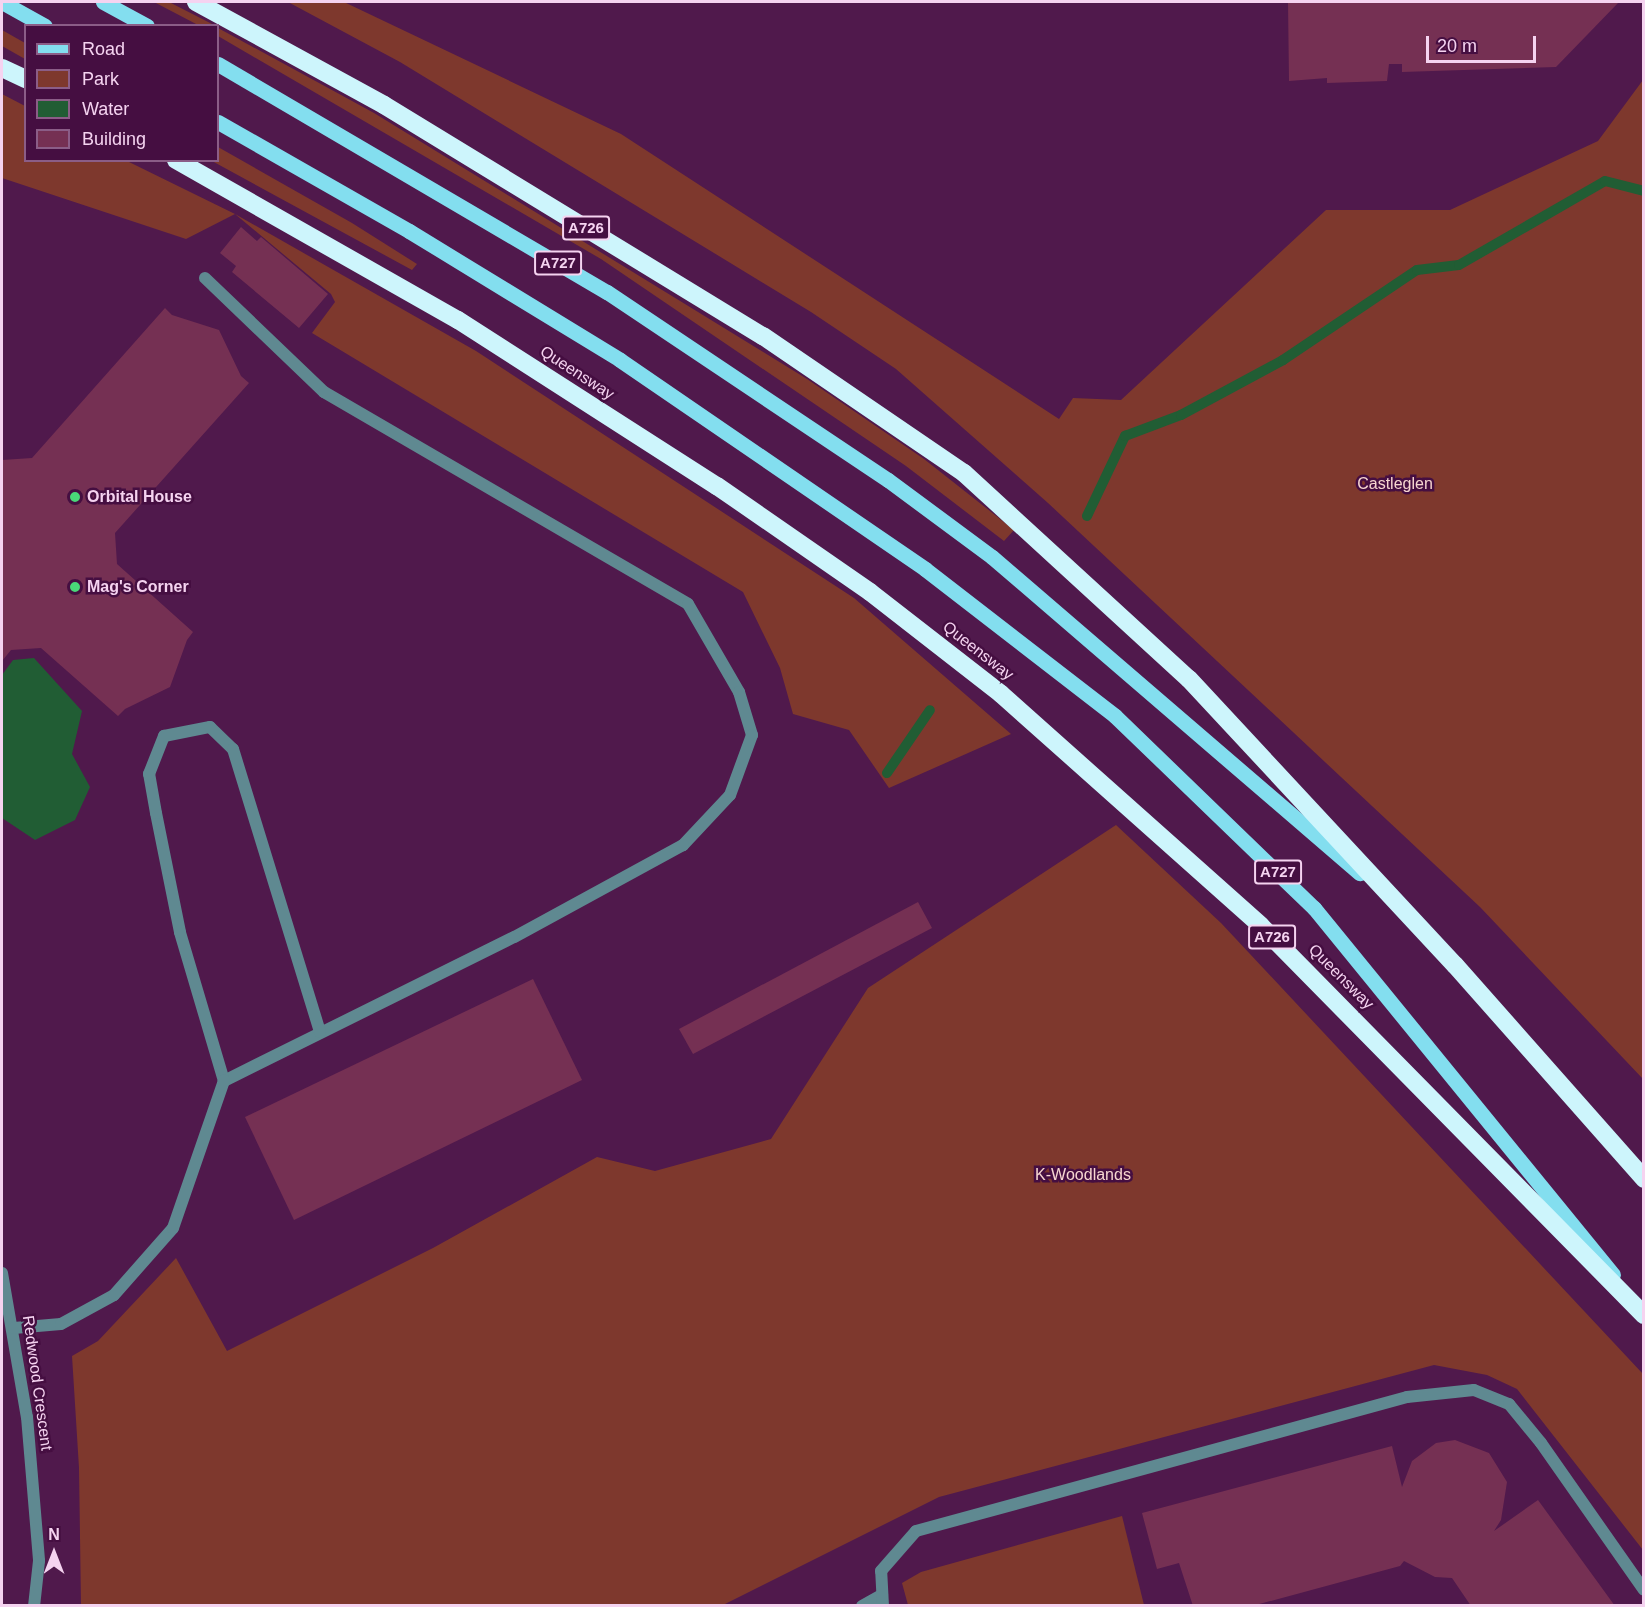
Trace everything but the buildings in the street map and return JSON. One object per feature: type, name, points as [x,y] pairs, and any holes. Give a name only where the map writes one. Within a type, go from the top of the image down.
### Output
[{"type":"highway","name":"A726","points":[[196,2],[384,105],[753,330],[964,473],[1189,679],[1404,911],[1644,1179]]},
{"type":"highway","points":[[2,68],[24,78]]},
{"type":"highway","name":"Queensway","points":[[180,162],[458,320],[707,479],[870,592],[1001,694],[1269,934],[1644,1313]]},
{"type":"main road","points":[[2,2],[41,24]]},
{"type":"main road","points":[[103,2],[143,24]]},
{"type":"main road","name":"A727","points":[[219,65],[606,292],[888,480],[992,557],[1404,911]]},
{"type":"main road","name":"Queensway","points":[[219,123],[409,231],[620,360],[838,507],[1115,716],[1314,908],[1644,1313]]},
{"type":"street","points":[[204,278],[324,392],[688,604],[739,692],[752,735],[730,795],[683,845],[514,937],[224,1081]]},
{"type":"street","points":[[14,1328],[61,1324],[114,1295],[173,1228],[224,1081],[180,932],[149,774],[164,736],[210,727],[233,749],[320,1032]]},
{"type":"street","name":"Redwood Crescent","points":[[2,1273],[14,1328],[27,1416],[39,1561],[34,1605]]},
{"type":"street","points":[[862,1605],[883,1600],[881,1571],[916,1532],[1407,1397],[1474,1390],[1509,1404],[1644,1590]]},
{"type":"green space","points":[[154,2],[169,2],[212,24],[196,24]]},
{"type":"green space","name":"Castleglen","points":[[288,2],[344,2],[621,134],[1059,419],[1073,398],[1121,400],[1326,210],[1450,210],[1598,141],[1643,80],[1643,1079],[1480,907],[1048,503],[896,369],[811,312],[400,62]]},
{"type":"green space","points":[[219,29],[374,113],[807,379],[924,459],[1014,530],[1004,541],[906,466],[601,259],[219,37]]},
{"type":"green space","points":[[2,30],[24,42],[24,58],[2,46]]},
{"type":"green space","points":[[2,94],[24,105],[24,162],[129,162],[235,214],[186,239],[2,178]]},
{"type":"green space","points":[[219,148],[352,223],[417,264],[412,270],[214,162],[219,162]]},
{"type":"green space","points":[[235,214],[476,351],[854,598],[1011,734],[889,788],[849,730],[793,714],[780,668],[743,592],[312,333],[335,302],[331,294]]},
{"type":"green space","name":"K-Woodlands","points":[[1116,825],[1221,923],[1643,1374],[1643,1550],[1517,1389],[1487,1375],[1434,1365],[939,1497],[723,1605],[81,1605],[79,1468],[72,1356],[98,1341],[176,1258],[227,1351],[433,1248],[597,1157],[655,1171],[771,1139],[868,988]]},
{"type":"green space","points":[[1122,1516],[1144,1605],[908,1605],[902,1583],[921,1572]]},
{"type":"water","points":[[34,658],[82,711],[72,754],[90,787],[75,820],[35,840],[2,818],[2,675],[13,660]]},
{"type":"waterway","points":[[1087,516],[1125,436],[1181,415],[1283,360],[1417,270],[1459,265],[1605,181],[1644,191]]},
{"type":"waterway","points":[[887,773],[930,710]]},
{"type":"place","name":"Orbital House","points":[[75,497]]},
{"type":"place","name":"Mag's Corner","points":[[75,587]]}]
